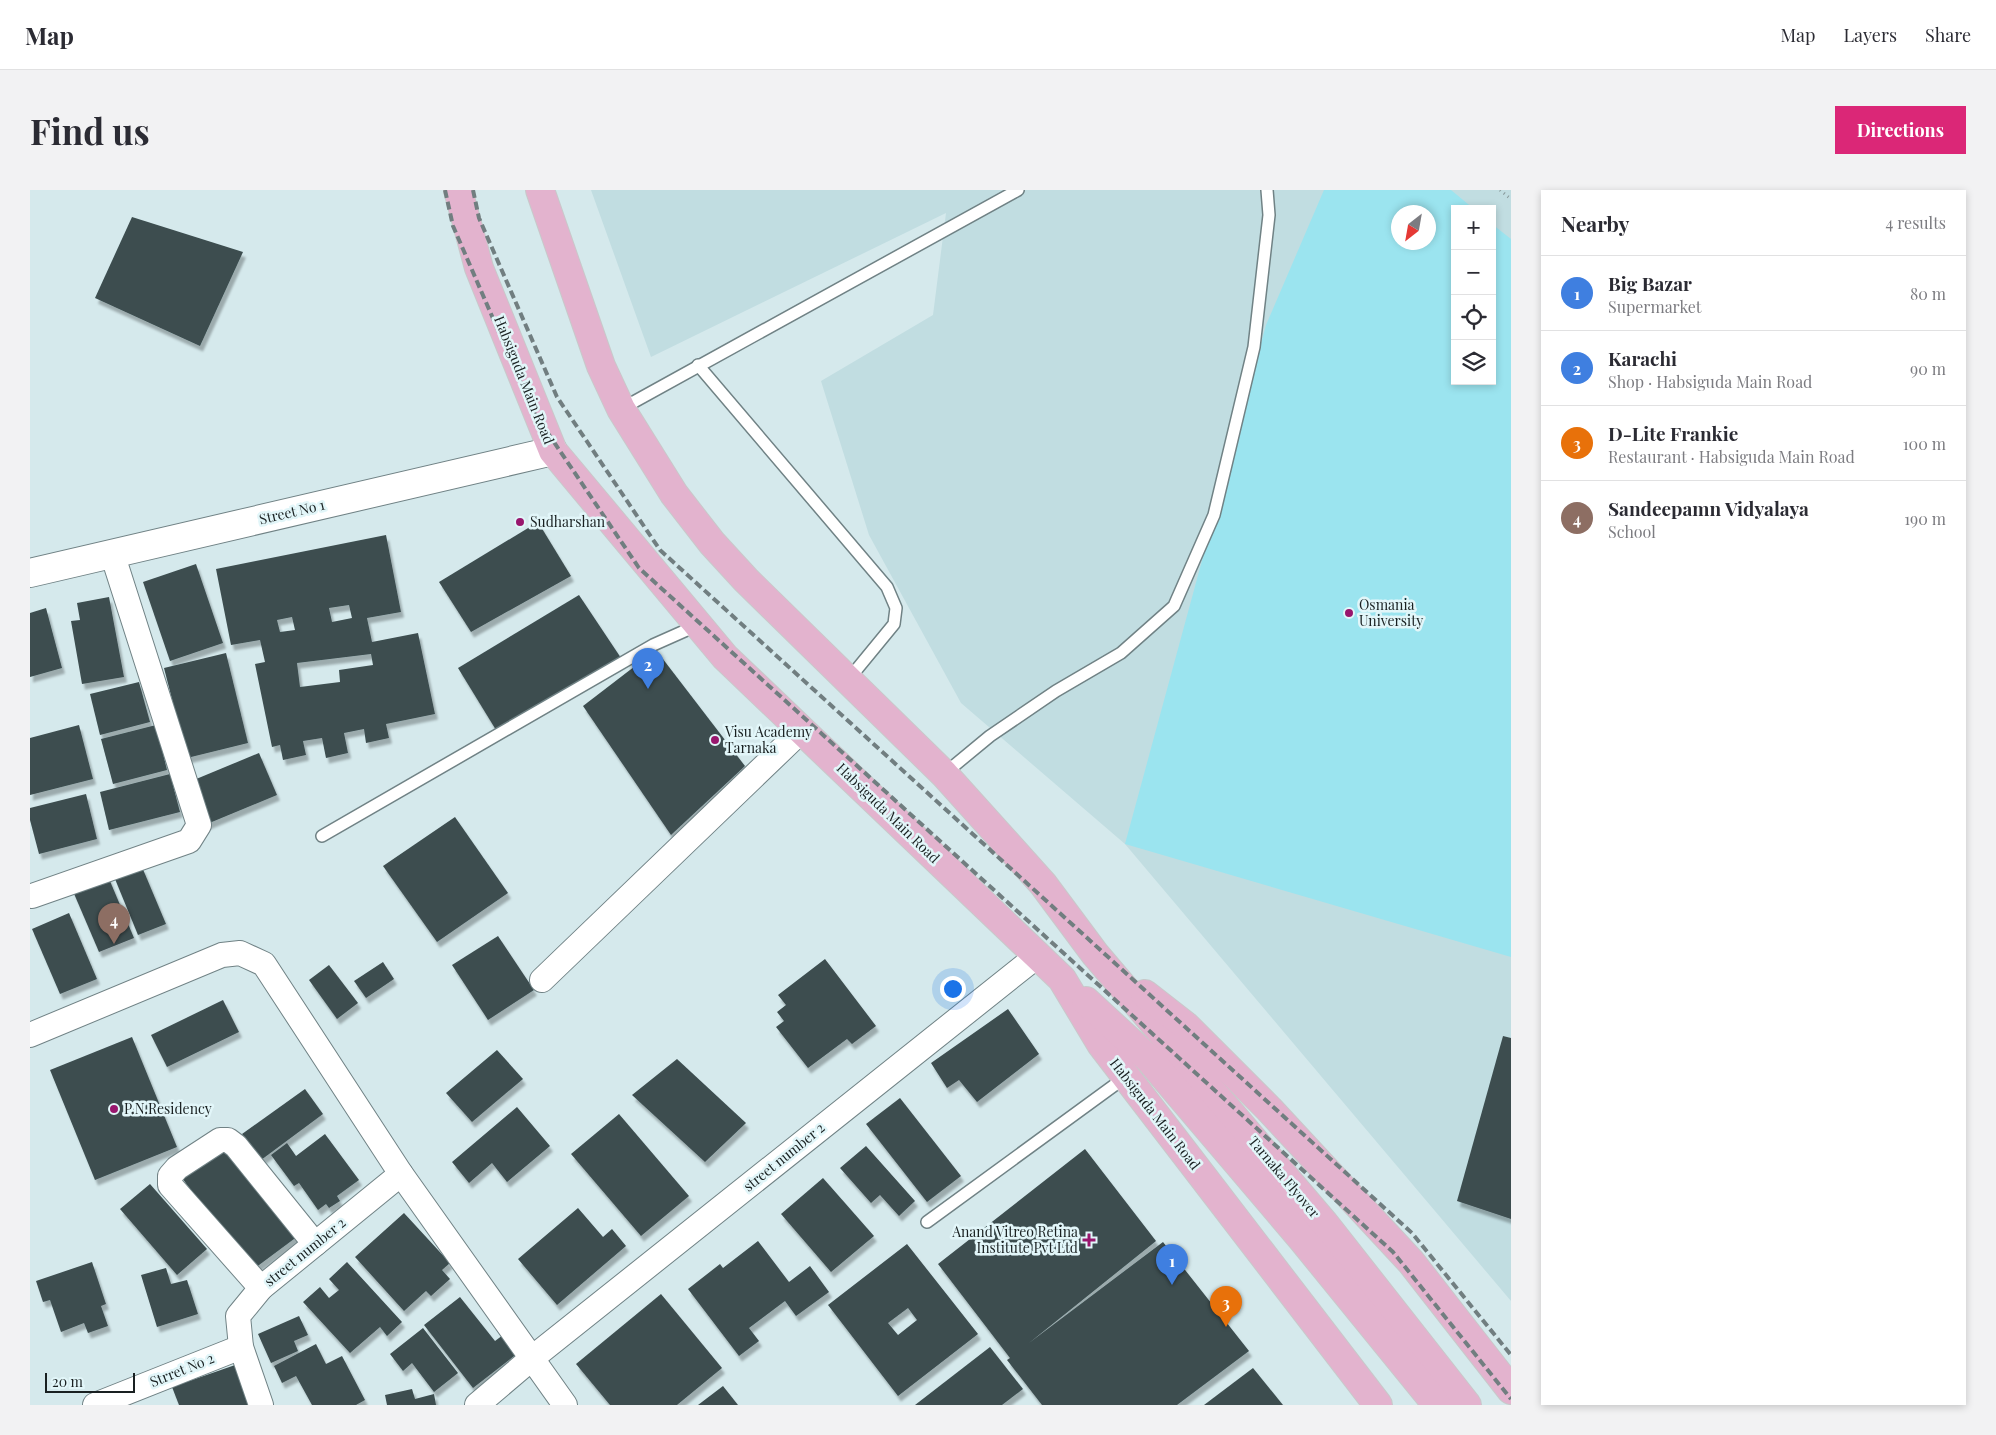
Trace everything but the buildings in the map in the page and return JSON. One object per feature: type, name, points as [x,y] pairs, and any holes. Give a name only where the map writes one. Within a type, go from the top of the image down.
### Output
[{"type":"main road","name":"Habsiguda Main Road","points":[[458,190],[479,268],[553,451],[725,657],[1062,979],[1101,1044],[1378,1405]]},
{"type":"main road","points":[[540,190],[601,366],[621,409],[674,494],[712,543],[746,580],[944,774],[1043,884],[1095,954],[1186,1026],[1269,1109],[1411,1262],[1511,1390]]},
{"type":"main road","name":"Tarnaka Flyover","points":[[1095,954],[1324,1223],[1467,1405]]},
{"type":"main road","name":"Tarnaka Flyover","points":[[1062,979],[1150,1060],[1296,1232],[1437,1405]]},
{"type":"street","name":"Street No 1","points":[[30,573],[553,451]]},
{"type":"street","points":[[32,896],[189,841],[199,825],[112,554]]},
{"type":"street","points":[[542,980],[802,730]]},
{"type":"street","points":[[30,1035],[222,955],[240,953],[264,964],[401,1174],[565,1405]]},
{"type":"street","name":"street number 2","points":[[477,1405],[531,1359],[1037,956]]},
{"type":"street","points":[[261,1288],[170,1185],[170,1176],[177,1168],[220,1140],[228,1140],[315,1244]]},
{"type":"street","name":"street number 2","points":[[260,1405],[241,1347],[238,1316],[261,1288],[401,1174]]},
{"type":"street","name":"Strret No 2","points":[[95,1405],[241,1347]]},
{"type":"lane","points":[[621,409],[1018,190]]},
{"type":"lane","points":[[944,774],[990,736],[1056,691],[1120,653],[1174,606],[1214,515],[1254,347],[1269,215],[1267,190]]},
{"type":"lane","points":[[698,365],[887,587],[896,608],[894,624],[848,680]]},
{"type":"lane","points":[[322,836],[653,645],[698,625]]},
{"type":"lane","points":[[927,1222],[1127,1076]]},
{"type":"path","points":[[1500,190],[1511,199]]},
{"type":"shaded area","points":[[591,190],[1511,190],[1511,1301],[1125,844],[961,703],[869,535],[821,381],[933,315],[946,213],[651,357]]},
{"type":"shaded area","name":"Osmania University","points":[[1324,190],[1451,190],[1469,205],[1451,205],[1451,385],[1496,385],[1496,227],[1511,239],[1511,957],[1125,844],[1266,325]]},
{"type":"railway","points":[[445,190],[453,226],[533,411],[639,568],[1393,1252],[1511,1399]]},
{"type":"railway","points":[[473,190],[479,218],[557,397],[660,550],[1412,1233],[1511,1355]]},
{"type":"place","name":"Sudharshan","points":[[520,522]]},
{"type":"place","name":"Osmania University","points":[[1349,613]]},
{"type":"place","name":"Karachi","points":[[648,689]]},
{"type":"place","name":"Visu Academy Tarnaka","points":[[715,740]]},
{"type":"place","name":"Sandeepamn Vidyalaya","points":[[114,944]]},
{"type":"place","name":"P.N.Residency","points":[[114,1109]]},
{"type":"place","name":"Anand Vitreo Retina Institute Pvt Ltd","points":[[1089,1240]]},
{"type":"place","name":"Big Bazar","points":[[1172,1285]]},
{"type":"place","name":"D-Lite Frankie","points":[[1226,1327]]}]
